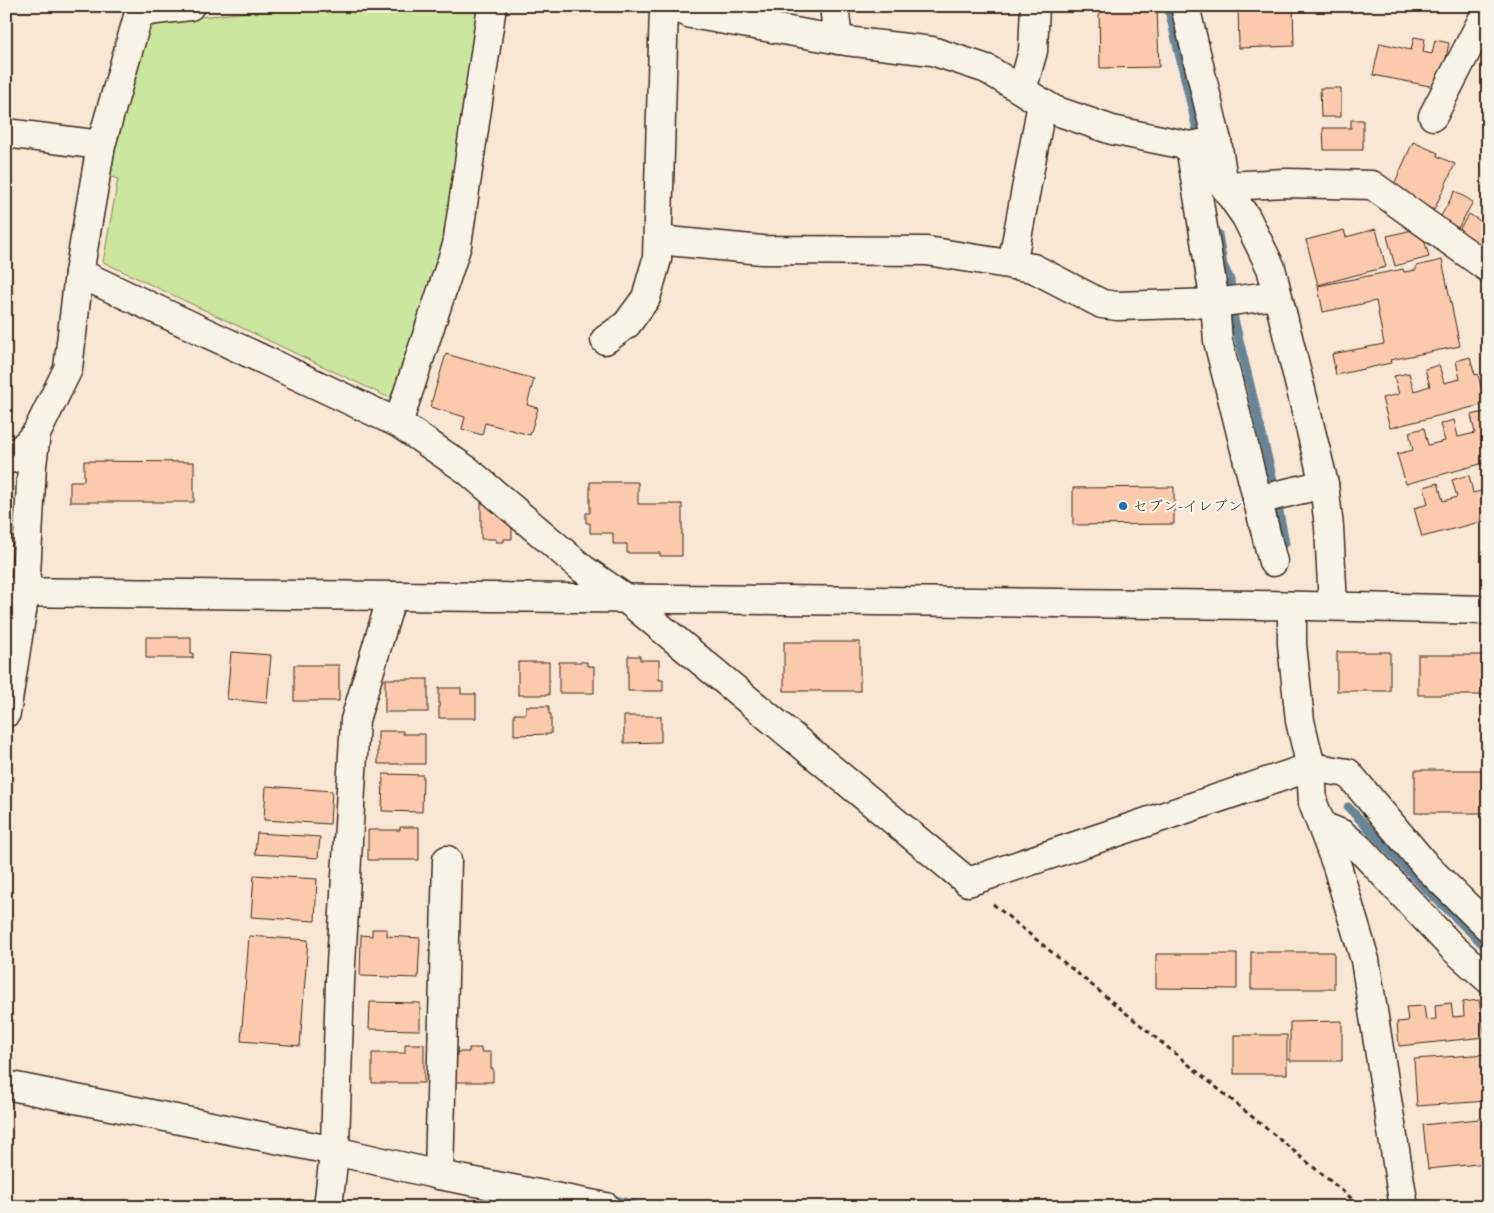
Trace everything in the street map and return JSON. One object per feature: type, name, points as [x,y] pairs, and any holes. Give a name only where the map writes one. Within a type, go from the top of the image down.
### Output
[{"type":"street","points":[[6,460],[13,458],[36,434],[68,370],[79,273],[101,145],[140,9],[190,6]]},
{"type":"street","points":[[398,423],[457,245],[492,6]]},
{"type":"street","points":[[605,340],[627,324],[646,298],[657,259],[664,6]]},
{"type":"street","points":[[674,6],[691,14],[838,40],[932,51],[987,69],[1054,110],[1112,130],[1203,144]]},
{"type":"street","points":[[834,6],[838,40]]},
{"type":"street","points":[[1012,264],[1032,97],[1035,6]]},
{"type":"street","points":[[1185,6],[1203,144],[1227,302],[1218,341],[1269,497],[1273,562]]},
{"type":"street","points":[[1433,116],[1488,9]]},
{"type":"street","points":[[6,133],[101,145]]},
{"type":"street","points":[[1203,144],[1224,186],[1246,217],[1271,268],[1324,484],[1329,527],[1333,606]]},
{"type":"street","points":[[1224,186],[1287,183],[1372,185],[1488,268]]},
{"type":"street","points":[[658,240],[762,250],[927,251],[1033,268],[1102,304],[1117,306],[1227,302],[1277,296]]},
{"type":"street","points":[[79,273],[398,423],[467,470],[968,882],[1311,767],[1348,773],[1426,867],[1488,926]]},
{"type":"street","points":[[6,713],[15,592],[36,434]]},
{"type":"street","points":[[1269,497],[1324,484]]},
{"type":"street","points":[[15,592],[1333,606],[1488,610]]},
{"type":"street","points":[[328,1207],[335,1142],[340,981],[355,720],[392,596]]},
{"type":"street","points":[[1292,606],[1292,644],[1300,721],[1311,767],[1313,803],[1337,866],[1365,960],[1404,1207]]},
{"type":"street","points":[[1322,826],[1342,834],[1360,849],[1452,947],[1488,979]]},
{"type":"street","points":[[439,1165],[447,860]]},
{"type":"street","points":[[6,1085],[335,1142],[439,1165],[606,1207]]},
{"type":"path","points":[[968,882],[1362,1207]]},
{"type":"green space","points":[[310,6],[478,6],[445,244],[396,401],[103,262],[118,179],[109,176],[137,42],[159,21]]},
{"type":"building","points":[[1099,6],[1157,6],[1159,67],[1100,68]]},
{"type":"building","points":[[1238,6],[1293,6],[1294,46],[1239,48]]},
{"type":"building","points":[[1414,37],[1425,39],[1423,52],[1432,54],[1435,40],[1449,43],[1440,88],[1373,75],[1380,43],[1411,50]]},
{"type":"building","points":[[1320,88],[1341,88],[1341,117],[1321,117]]},
{"type":"building","points":[[1351,120],[1363,120],[1363,150],[1324,150],[1323,128],[1351,128]]},
{"type":"building","points":[[1413,142],[1438,153],[1437,156],[1455,164],[1434,210],[1391,191]]},
{"type":"building","points":[[1455,191],[1473,202],[1454,235],[1436,225]]},
{"type":"building","points":[[1469,214],[1488,226],[1488,243],[1482,253],[1455,236]]},
{"type":"building","points":[[1421,228],[1429,257],[1395,266],[1387,236]]},
{"type":"building","points":[[1376,229],[1386,267],[1318,285],[1306,240],[1344,230],[1346,237]]},
{"type":"building","points":[[1442,260],[1460,346],[1390,360],[1391,363],[1336,375],[1332,354],[1384,344],[1376,301],[1323,312],[1318,286],[1403,269],[1404,272],[1416,270],[1416,266]]},
{"type":"building","points":[[446,354],[534,379],[527,405],[538,408],[530,435],[485,423],[482,435],[462,429],[465,417],[430,407]]},
{"type":"building","points":[[1470,357],[1475,375],[1478,374],[1485,404],[1390,428],[1382,398],[1399,394],[1394,376],[1409,373],[1414,391],[1430,386],[1425,369],[1439,365],[1444,383],[1460,379],[1456,361]]},
{"type":"building","points":[[1484,412],[1488,424],[1488,462],[1406,484],[1397,454],[1413,450],[1409,432],[1424,428],[1428,445],[1445,441],[1440,424],[1454,420],[1458,437],[1475,433],[1471,415]]},
{"type":"building","points":[[84,461],[194,462],[194,502],[70,502],[70,481],[84,481]]},
{"type":"building","points":[[1469,475],[1473,493],[1488,489],[1488,520],[1422,537],[1414,508],[1428,504],[1424,487],[1438,483],[1443,501],[1457,497],[1452,480]]},
{"type":"building","points":[[590,482],[638,482],[638,504],[682,504],[682,556],[660,556],[660,553],[627,553],[627,544],[613,544],[613,533],[590,533],[590,523],[586,523],[586,513],[590,513]]},
{"type":"building","name":"セブン-イレブン","points":[[1174,487],[1174,524],[1073,525],[1073,488]]},
{"type":"building","points":[[481,500],[512,518],[512,539],[496,542],[496,539],[481,539]]},
{"type":"building","points":[[146,637],[191,637],[191,653],[193,653],[193,658],[146,658]]},
{"type":"building","points":[[784,642],[860,642],[860,691],[784,691]]},
{"type":"building","points":[[231,652],[271,655],[267,703],[227,699]]},
{"type":"building","points":[[1337,652],[1390,652],[1390,691],[1337,691]]},
{"type":"building","points":[[1418,655],[1488,655],[1488,695],[1418,695]]},
{"type":"building","points":[[628,656],[640,656],[640,660],[659,660],[659,680],[663,680],[663,691],[628,691]]},
{"type":"building","points":[[518,662],[549,662],[549,695],[518,695]]},
{"type":"building","points":[[559,662],[587,662],[587,666],[594,666],[594,693],[559,693]]},
{"type":"building","points":[[294,665],[339,665],[339,701],[294,701]]},
{"type":"building","points":[[385,679],[428,679],[428,712],[385,712]]},
{"type":"building","points":[[439,688],[461,688],[461,694],[476,694],[476,718],[439,718]]},
{"type":"building","points":[[526,706],[549,706],[551,734],[514,735],[514,714],[526,714]]},
{"type":"building","points":[[624,716],[661,716],[661,742],[624,743]]},
{"type":"building","points":[[378,731],[403,731],[403,734],[425,734],[425,764],[378,764]]},
{"type":"building","points":[[1415,770],[1488,770],[1488,813],[1415,813]]},
{"type":"building","points":[[383,774],[423,775],[422,812],[382,811]]},
{"type":"building","points":[[266,786],[332,791],[330,824],[264,820]]},
{"type":"building","points":[[400,827],[419,827],[419,860],[368,860],[368,830],[400,830]]},
{"type":"building","points":[[257,833],[320,837],[318,858],[255,854]]},
{"type":"building","points":[[254,875],[317,879],[315,921],[251,917]]},
{"type":"building","points":[[372,929],[387,929],[387,936],[420,938],[418,978],[360,976],[361,935],[372,936]]},
{"type":"building","points":[[249,936],[308,940],[300,1046],[241,1041]]},
{"type":"building","points":[[1251,952],[1334,952],[1334,989],[1251,989]]},
{"type":"building","points":[[1156,954],[1237,954],[1237,989],[1156,988]]},
{"type":"building","points":[[1479,1000],[1485,1037],[1399,1046],[1397,1022],[1408,1021],[1406,1007],[1424,1006],[1426,1020],[1436,1019],[1435,1005],[1451,1003],[1453,1017],[1464,1016],[1463,1002]]},
{"type":"building","points":[[370,1002],[420,1003],[420,1030],[369,1029]]},
{"type":"building","points":[[1342,1021],[1342,1061],[1290,1061],[1290,1022]]},
{"type":"building","points":[[1234,1035],[1287,1035],[1287,1074],[1234,1074]]},
{"type":"building","points":[[405,1044],[424,1044],[424,1083],[372,1083],[372,1053],[405,1053]]},
{"type":"building","points":[[469,1048],[481,1048],[481,1052],[491,1052],[493,1082],[455,1082],[455,1052],[469,1052]]},
{"type":"building","points":[[1488,1054],[1488,1101],[1417,1106],[1414,1059]]},
{"type":"building","points":[[1488,1118],[1488,1163],[1428,1169],[1423,1125]]},
{"type":"building","points":[[1488,1178],[1488,1207],[1487,1207],[1483,1179]]},
{"type":"waterway","points":[[1168,6],[1200,142]]},
{"type":"waterway","points":[[1218,234],[1223,265],[1230,280],[1234,319],[1273,480],[1285,543]]},
{"type":"waterway","points":[[1348,807],[1423,886],[1488,949]]},
{"type":"waterway","points":[[608,1198],[644,1207]]},
{"type":"place","name":"セブン-イレブン","points":[[1123,506]]}]
